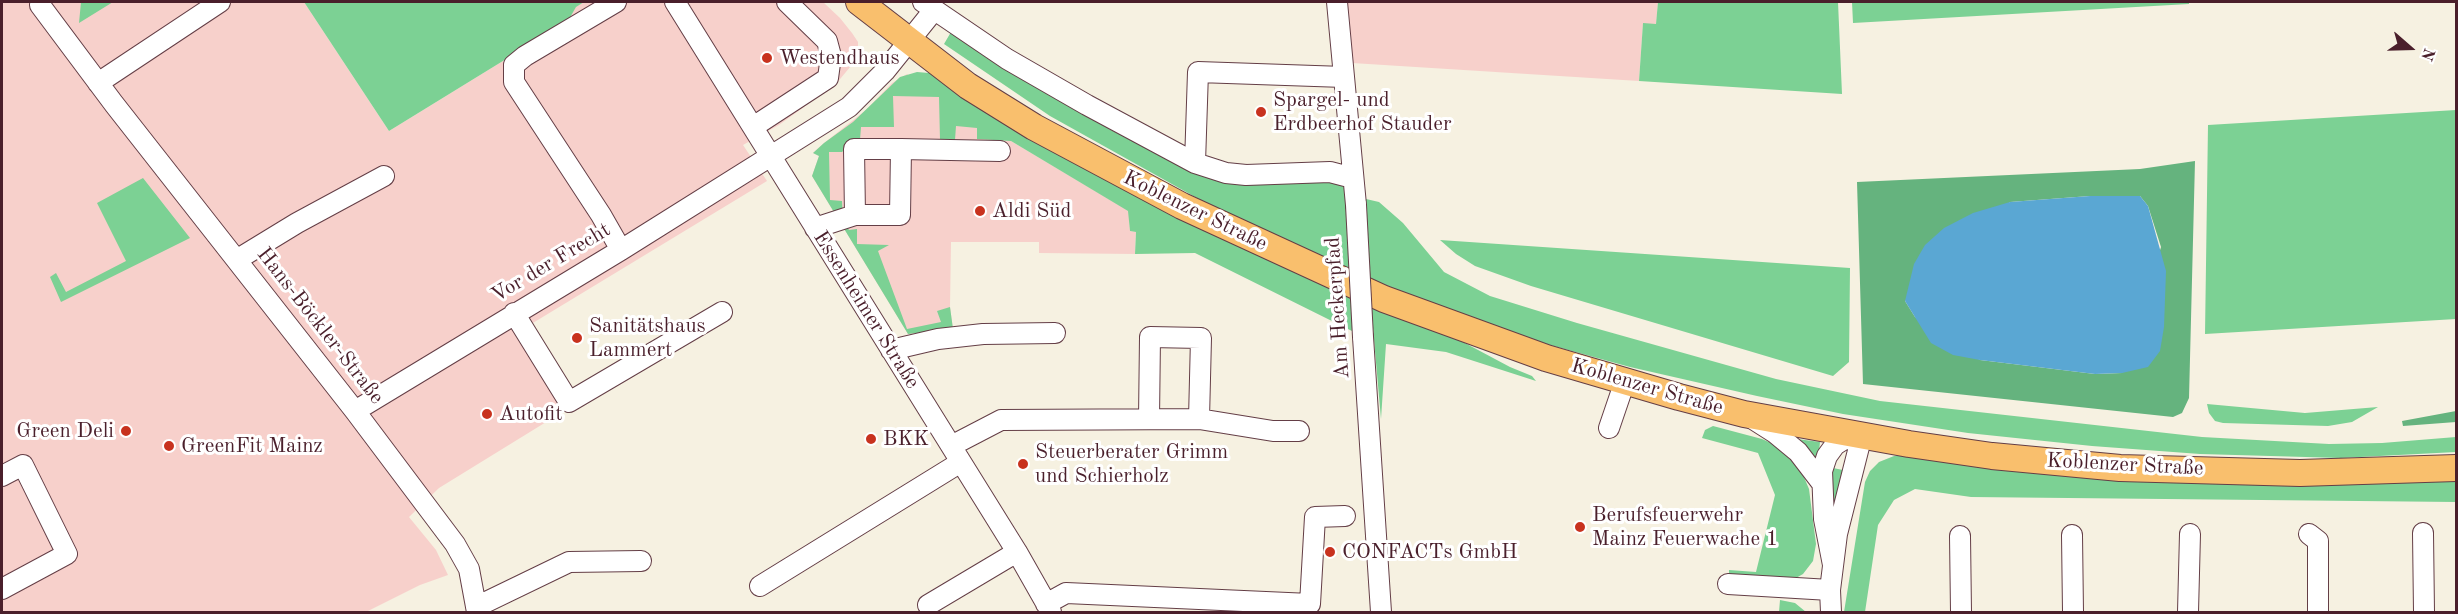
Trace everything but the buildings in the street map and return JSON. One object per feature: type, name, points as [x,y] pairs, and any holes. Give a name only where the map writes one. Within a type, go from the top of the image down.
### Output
[{"type":"main road","points":[[859,2],[910,42]]},
{"type":"main road","name":"Koblenzer Straße","points":[[910,42],[968,86],[1034,127],[1182,207],[1384,299],[1538,355],[1744,414],[1992,456],[2120,468],[2300,473],[2457,468]]},
{"type":"street","points":[[98,82],[220,2]]},
{"type":"street","points":[[616,2],[525,56],[514,65],[514,82],[601,215],[621,250]]},
{"type":"street","name":"Essenheimer Straße","points":[[675,2],[1017,552],[1049,608],[1066,593],[1310,604],[1315,517],[1345,516]]},
{"type":"street","points":[[753,127],[828,78],[831,56],[827,41],[787,2]]},
{"type":"street","name":"Am Heckerpfad","points":[[1337,2],[1356,205],[1381,612]]},
{"type":"street","name":"Hans-Böckler-Straße","points":[[40,6],[355,411],[455,544],[469,569],[477,610]]},
{"type":"street","points":[[771,156],[849,107],[870,88],[910,42],[928,6],[1027,70],[1195,163],[1226,173],[1246,175],[1330,171],[1353,178]]},
{"type":"street","points":[[1195,163],[1198,72],[1344,77]]},
{"type":"street","points":[[855,215],[854,149],[1000,151]]},
{"type":"street","points":[[815,228],[855,215],[900,215],[901,149]]},
{"type":"street","name":"Vor der Frecht","points":[[355,411],[771,156]]},
{"type":"street","points":[[238,260],[297,223],[384,176]]},
{"type":"street","points":[[514,313],[569,402],[722,312]]},
{"type":"street","points":[[891,350],[949,337],[1055,333]]},
{"type":"street","points":[[1149,419],[1150,337],[1201,338],[1199,419]]},
{"type":"street","points":[[1609,428],[1625,381]]},
{"type":"street","points":[[1744,414],[1775,433],[1798,452],[1821,482]]},
{"type":"street","points":[[760,586],[956,454],[1001,420],[1199,419],[1273,432],[1299,431]]},
{"type":"street","points":[[1831,612],[1830,590],[1837,534],[1862,435],[1843,440],[1835,446],[1824,464],[1821,482],[1824,519],[1833,565]]},
{"type":"street","points":[[2,476],[23,465],[67,554],[2,590]]},
{"type":"street","points":[[2423,533],[2424,612]]},
{"type":"street","points":[[2188,612],[2190,534]]},
{"type":"street","points":[[2309,534],[2318,541],[2318,612]]},
{"type":"street","points":[[2072,535],[2073,612]]},
{"type":"street","points":[[1959,536],[1961,612]]},
{"type":"street","points":[[928,605],[1017,552]]},
{"type":"street","points":[[477,610],[569,562],[641,561]]},
{"type":"street","points":[[1728,584],[1830,590]]},
{"type":"shaded area","points":[[2,2],[304,2],[389,131],[568,21],[576,6],[584,2],[823,2],[852,33],[858,42],[858,52],[855,61],[836,84],[779,125],[743,145],[767,181],[518,332],[564,411],[439,488],[409,517],[436,550],[448,575],[420,585],[366,612],[2,612]]},
{"type":"shaded area","points":[[1347,2],[1658,2],[1656,25],[1643,24],[1639,81],[1352,63]]},
{"type":"shaded area","points":[[907,74],[1011,141],[1129,211],[1130,231],[1136,232],[1135,254],[1039,253],[1039,242],[951,242],[950,307],[953,329],[908,334],[812,176],[819,156],[813,153],[866,110],[892,83]]},
{"type":"green space","points":[[81,2],[113,2],[79,23]]},
{"type":"green space","points":[[304,2],[584,2],[576,7],[568,21],[389,131]]},
{"type":"green space","points":[[1658,2],[1838,2],[1842,94],[1639,81],[1643,23],[1656,24]]},
{"type":"green space","points":[[1852,2],[2189,2],[2189,4],[1853,23]]},
{"type":"green space","points":[[951,32],[1111,130],[1173,161],[1326,181],[1345,187],[1347,225],[1366,199],[1379,202],[1403,223],[1444,272],[1490,296],[1776,379],[1880,401],[2202,437],[2329,444],[2382,443],[2456,437],[2456,452],[2341,458],[2200,454],[1968,433],[1843,414],[1757,396],[1630,367],[1550,345],[1383,287],[1222,212],[1050,116],[944,44]]},
{"type":"green space","points":[[917,72],[938,76],[1053,152],[1096,175],[1339,290],[1463,342],[1532,376],[1536,381],[1446,352],[1386,344],[1381,419],[1372,317],[1354,311],[1356,333],[1195,253],[1135,254],[1136,232],[1130,231],[1128,211],[1011,141],[977,139],[977,128],[956,126],[955,140],[940,140],[939,97],[893,96],[894,127],[861,127],[860,140],[854,140],[842,152],[829,152],[830,200],[842,201],[843,220],[849,230],[857,229],[857,244],[889,245],[878,251],[907,329],[941,322],[937,311],[950,307],[953,329],[908,334],[812,176],[819,156],[813,153],[853,122],[900,77]]},
{"type":"green space","points":[[2456,110],[2456,319],[2205,334],[2208,125]]},
{"type":"green space","points":[[2195,161],[2189,398],[2182,413],[2173,417],[1863,384],[1857,182],[2140,169]],"holes":[[[2090,196],[2140,196],[2148,206],[2161,247],[2122,373],[2095,374],[1980,360],[1915,317],[1905,301],[2010,202]]]},
{"type":"green space","points":[[143,178],[190,238],[61,302],[50,277],[56,273],[66,292],[126,261],[97,203]]},
{"type":"green space","points":[[1440,240],[1850,268],[1849,362],[1833,376],[1531,286],[1475,266]]},
{"type":"green space","points":[[2207,404],[2305,413],[2378,407],[2352,422],[2328,426],[2223,423],[2215,421],[2209,413]]},
{"type":"green space","points":[[2456,411],[2456,422],[2403,426],[2402,421]]},
{"type":"green space","points":[[1713,426],[1771,443],[1789,455],[1801,470],[1809,489],[1816,544],[1813,561],[1803,574],[1789,579],[1729,574],[1729,570],[1756,572],[1775,495],[1758,453],[1702,438],[1705,430]]},
{"type":"green space","points":[[1797,439],[1820,442],[1818,462],[1798,441]]},
{"type":"green space","points":[[1894,456],[2456,473],[2456,502],[1971,497],[1915,489],[1894,500],[1878,525],[1865,612],[1844,612],[1865,482],[1870,471],[1879,462]]},
{"type":"green space","points":[[1833,468],[1848,471],[1833,520],[1831,475]]},
{"type":"green space","points":[[1780,600],[1795,603],[1806,612],[1779,612]]},
{"type":"water","points":[[2090,196],[2140,196],[2148,206],[2166,271],[2164,327],[2160,351],[2148,367],[2122,373],[2095,374],[1953,355],[1931,343],[1905,301],[1914,264],[1925,245],[1944,228],[1973,213],[2010,202]]},
{"type":"place","name":"Westendhaus","points":[[767,58]]},
{"type":"place","name":"Spargel- und Erdbeerhof Stauder","points":[[1261,112]]},
{"type":"place","name":"Aldi Süd","points":[[980,211]]},
{"type":"place","name":"Sanitätshaus Lammert","points":[[577,338]]},
{"type":"place","name":"Autofit","points":[[487,414]]},
{"type":"place","name":"Green Deli","points":[[126,431]]},
{"type":"place","name":"BKK","points":[[871,439]]},
{"type":"place","name":"GreenFit Mainz","points":[[169,446]]},
{"type":"place","name":"Steuerberater Grimm und Schierholz","points":[[1023,464]]},
{"type":"place","name":"Berufsfeuerwehr Mainz Feuerwache 1","points":[[1580,527]]},
{"type":"place","name":"CONFACTs GmbH","points":[[1330,552]]}]
